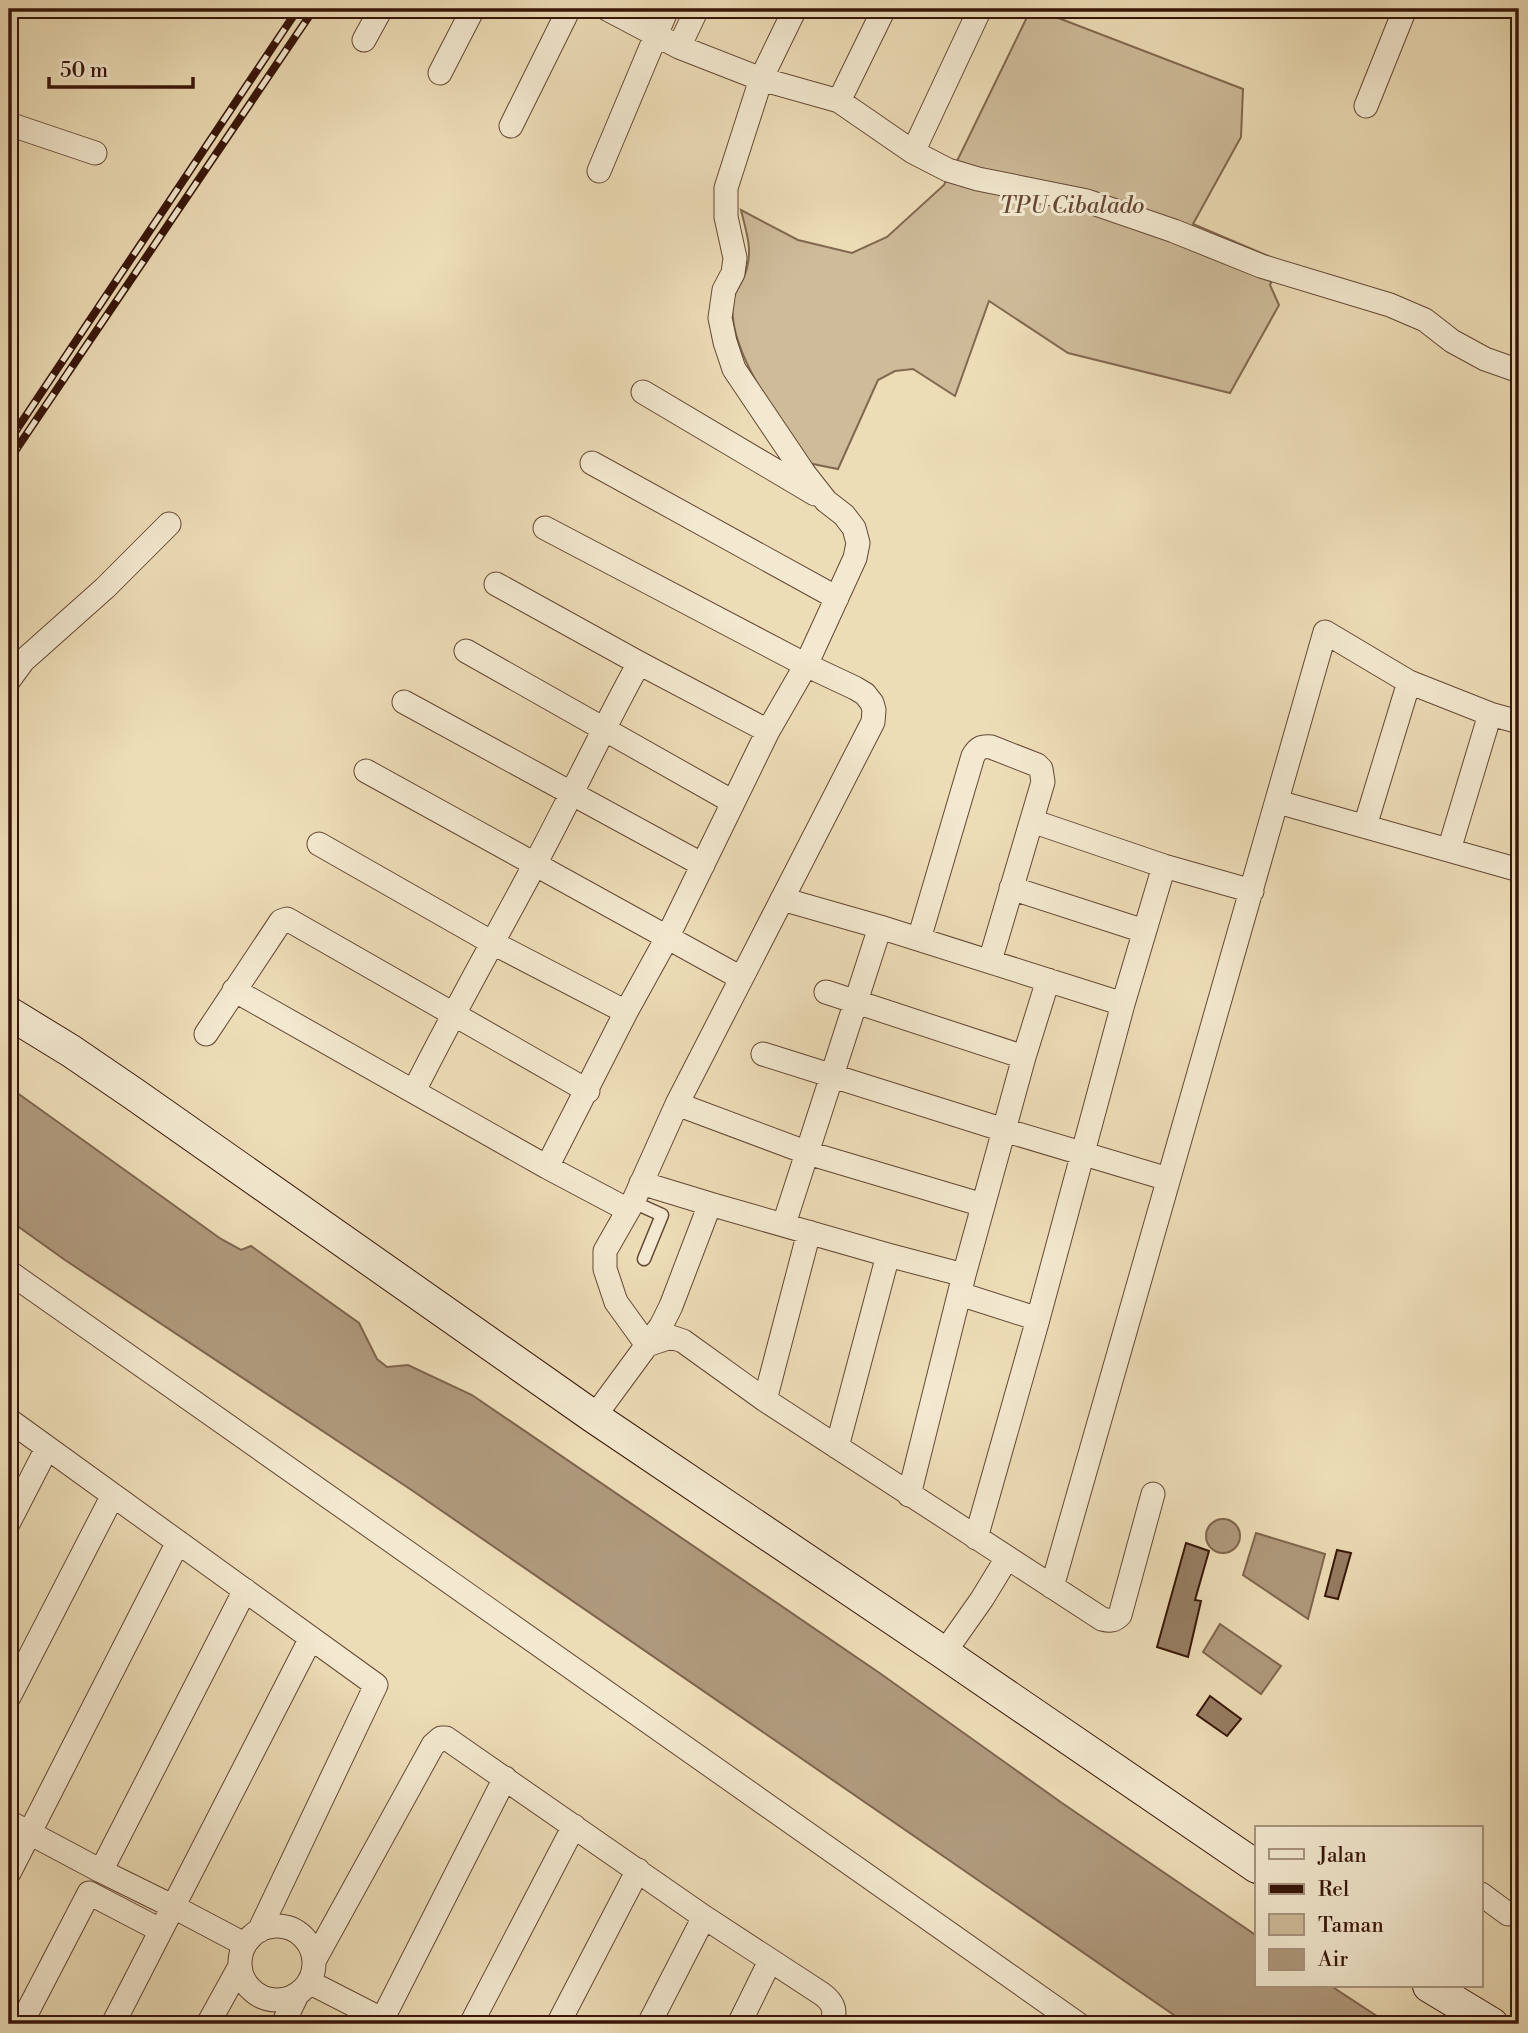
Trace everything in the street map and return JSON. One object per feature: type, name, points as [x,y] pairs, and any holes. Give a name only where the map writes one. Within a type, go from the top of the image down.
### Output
[{"type":"street","points":[[365,40],[382,9]]},
{"type":"street","points":[[440,73],[473,9]]},
{"type":"street","points":[[511,126],[569,9]]},
{"type":"street","points":[[607,9],[678,47],[761,79],[839,101],[913,152],[948,170],[978,179],[1087,201],[1261,265],[1390,305],[1425,320],[1452,341],[1485,359],[1519,371]]},
{"type":"street","points":[[599,171],[667,9]]},
{"type":"street","points":[[678,47],[697,9]]},
{"type":"street","points":[[795,9],[761,79],[726,188],[726,217],[735,258],[733,273],[724,290],[720,318],[734,369],[826,500]]},
{"type":"street","points":[[839,101],[884,9]]},
{"type":"street","points":[[913,152],[980,9]]},
{"type":"street","points":[[1366,106],[1405,9]]},
{"type":"street","points":[[9,124],[95,153]]},
{"type":"street","points":[[547,1167],[668,936],[768,731],[806,665],[855,558],[858,542],[844,514],[826,500],[643,392]]},
{"type":"street","points":[[592,463],[837,598]]},
{"type":"street","points":[[9,680],[30,654],[105,588],[169,524]]},
{"type":"street","points":[[545,528],[865,694],[874,710],[873,722],[677,1104],[634,1198],[605,1251],[605,1269],[615,1302],[648,1345]]},
{"type":"street","points":[[496,584],[768,731]]},
{"type":"street","points":[[1052,1587],[1325,632],[1409,682],[1490,714],[1519,722]]},
{"type":"street","points":[[466,651],[733,802]]},
{"type":"street","points":[[414,1091],[639,663]]},
{"type":"street","points":[[1365,827],[1409,682]]},
{"type":"street","points":[[404,702],[703,865]]},
{"type":"street","points":[[1449,850],[1490,714]]},
{"type":"street","points":[[919,939],[973,756],[983,746],[990,747],[1037,765],[1041,769],[1043,782],[990,961]]},
{"type":"street","points":[[366,771],[741,978]]},
{"type":"street","points":[[1278,802],[1519,870]]},
{"type":"street","points":[[1032,821],[1164,866],[1252,891]]},
{"type":"street","points":[[319,844],[491,942],[626,1012]]},
{"type":"street","points":[[976,1538],[1084,1153],[1122,1004],[1164,866]]},
{"type":"street","points":[[1011,888],[1144,931]]},
{"type":"street","points":[[782,900],[880,927],[1122,1004]]},
{"type":"street","points":[[206,1034],[281,921],[287,919],[587,1091]]},
{"type":"street","points":[[784,1224],[880,927]]},
{"type":"street","points":[[909,1495],[983,1205],[1048,980]]},
{"type":"street","points":[[234,990],[547,1167],[634,1198],[710,1204],[888,1255],[1038,1319]]},
{"type":"street","points":[[826,992],[1024,1057]]},
{"type":"street","points":[[9,1013],[134,1094],[594,1417],[1255,1866]]},
{"type":"street","points":[[764,1054],[1168,1179]]},
{"type":"street","points":[[677,1104],[807,1153],[983,1205]]},
{"type":"street","points":[[594,1417],[661,1326],[671,1307],[710,1204]]},
{"type":"street","points":[[765,1400],[809,1231]]},
{"type":"street","points":[[837,1447],[888,1255]]},
{"type":"street","points":[[9,1272],[1078,2024]]},
{"type":"street","points":[[648,1345],[671,1337],[682,1341],[765,1400],[1101,1619],[1110,1621],[1120,1615],[1153,1494]]},
{"type":"street","points":[[9,1420],[376,1685],[208,2024]]},
{"type":"street","points":[[9,1522],[47,1448]]},
{"type":"street","points":[[9,1697],[113,1495]]},
{"type":"street","points":[[9,1874],[178,1542]]},
{"type":"street","points":[[944,1653],[1007,1558]]},
{"type":"street","points":[[101,1871],[244,1590]]},
{"type":"street","points":[[113,2024],[311,1638]]},
{"type":"street","points":[[283,2024],[437,1741],[442,1738],[451,1740],[704,1917],[831,2001],[834,2012],[831,2024]]},
{"type":"street","points":[[307,1979],[385,2023],[505,1778]]},
{"type":"street","points":[[9,1822],[248,1947]]},
{"type":"street","points":[[471,2024],[574,1826]]},
{"type":"street","points":[[558,2024],[638,1870]]},
{"type":"street","points":[[21,2024],[89,1893],[160,1930]]},
{"type":"street","points":[[1482,1895],[1508,1914]]},
{"type":"street","points":[[649,2024],[704,1917]]},
{"type":"street","points":[[271,1927],[295,1931],[311,1949],[307,1979],[283,2001],[260,1997],[244,1981],[248,1947],[271,1927]]},
{"type":"street","points":[[739,2024],[770,1961]]},
{"type":"street","points":[[1432,1988],[1492,2024]]},
{"type":"lane","points":[[634,1198],[662,1215],[644,1259]]},
{"type":"green space","name":"TPU Cibalado","points":[[1031,9],[1243,89],[1241,137],[1193,224],[1280,261],[1270,285],[1279,305],[1230,393],[1068,353],[989,301],[955,396],[913,369],[895,371],[878,380],[838,469],[808,463],[758,385],[738,341],[733,320],[733,301],[749,259],[741,210],[798,240],[852,253],[887,237],[944,185]]},
{"type":"water","points":[[9,1087],[221,1239],[241,1250],[251,1246],[359,1323],[377,1359],[387,1367],[408,1365],[472,1395],[881,1674],[1062,1803],[1255,1935],[1255,1988],[1334,1988],[1389,2024],[1187,2024],[410,1489],[9,1220]]},
{"type":"water","points":[[1223,1519],[1235,1524],[1240,1536],[1235,1548],[1223,1553],[1211,1548],[1206,1536],[1211,1524]]},
{"type":"water","points":[[1256,1533],[1325,1554],[1308,1619],[1243,1575]]},
{"type":"water","points":[[1220,1624],[1281,1666],[1261,1694],[1203,1652]]},
{"type":"building","points":[[1186,1543],[1209,1551],[1195,1600],[1201,1601],[1188,1657],[1157,1647]]},
{"type":"building","points":[[1337,1550],[1351,1553],[1338,1599],[1325,1596]]},
{"type":"building","points":[[1210,1696],[1241,1719],[1227,1736],[1197,1715]]},
{"type":"railway","points":[[9,441],[298,9]]},
{"type":"railway","points":[[9,460],[314,9]]}]
